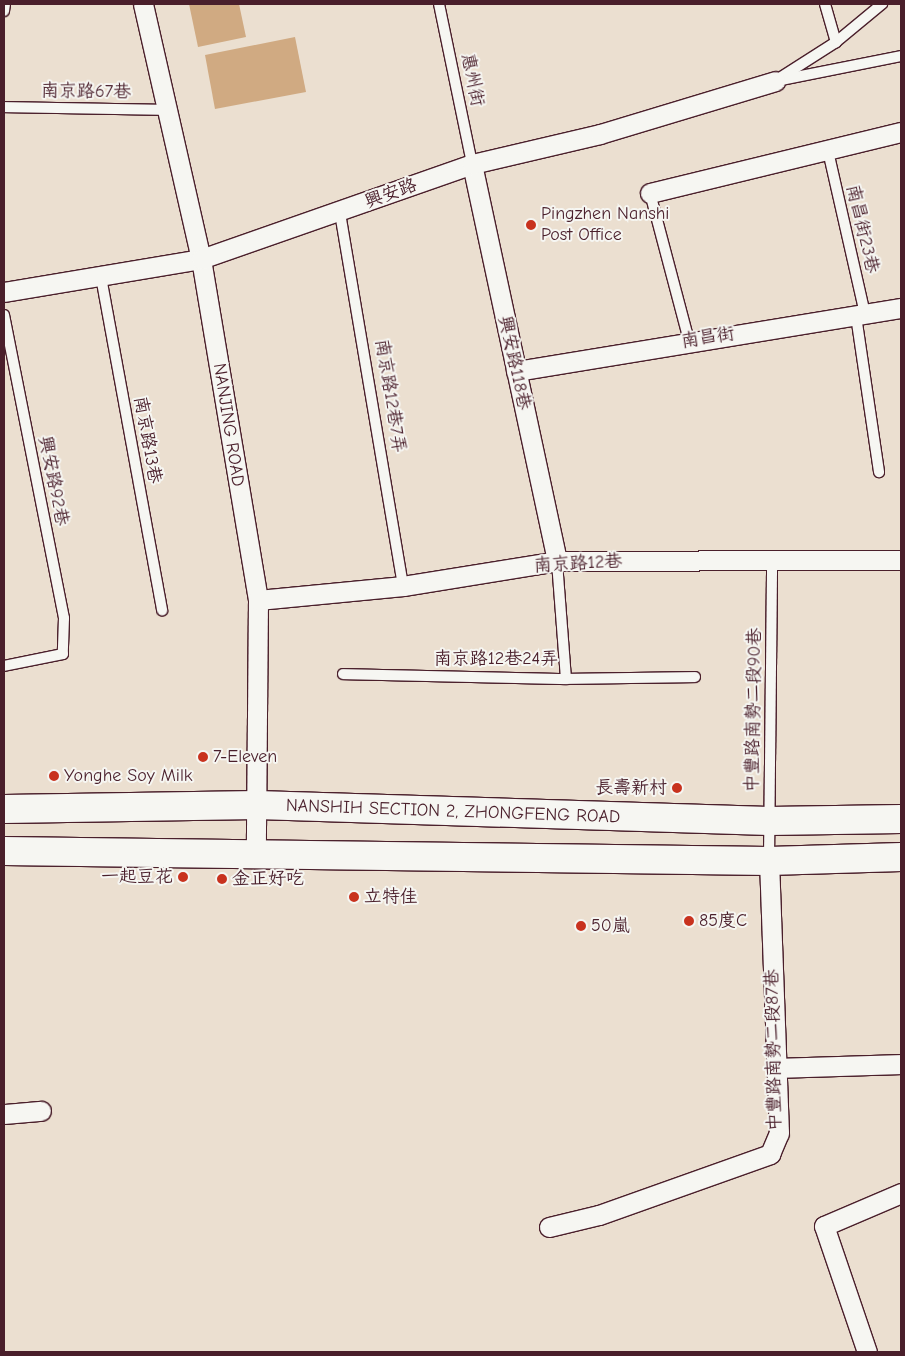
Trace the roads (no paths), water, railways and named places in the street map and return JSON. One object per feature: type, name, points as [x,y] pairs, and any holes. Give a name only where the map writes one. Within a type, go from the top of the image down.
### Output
[{"type":"main road","name":"NANSHIH SECTION 2, ZHONGFENG ROAD","points":[[4,809],[257,805],[769,821],[901,819]]},
{"type":"main road","points":[[4,851],[769,861],[901,858]]},
{"type":"street","name":"NANJING ROAD","points":[[144,4],[201,259],[258,600],[256,853]]},
{"type":"street","name":"興安路","points":[[4,292],[201,259],[340,213],[472,164],[600,134],[775,81]]},
{"type":"street","points":[[650,193],[901,132]]},
{"type":"street","name":"興安路118巷","points":[[472,164],[557,562]]},
{"type":"street","name":"南昌街","points":[[516,372],[689,341],[901,308]]},
{"type":"street","name":"南京路12巷","points":[[258,600],[403,586],[557,562],[901,560]]},
{"type":"street","name":"中豐路南勢二段87巷","points":[[548,1227],[599,1215],[770,1154],[779,1133],[769,861]]},
{"type":"street","points":[[776,1068],[901,1064]]},
{"type":"street","points":[[4,1114],[41,1111]]},
{"type":"street","points":[[867,1352],[824,1226],[901,1193]]},
{"type":"lane","points":[[4,11],[5,4]]},
{"type":"lane","name":"惠州街","points":[[439,4],[472,164]]},
{"type":"lane","points":[[825,4],[836,42]]},
{"type":"lane","points":[[775,81],[836,42],[882,4]]},
{"type":"lane","points":[[775,81],[901,56]]},
{"type":"lane","name":"南京路67巷","points":[[4,107],[168,110]]},
{"type":"lane","name":"南昌街23巷","points":[[828,151],[860,315],[879,472]]},
{"type":"lane","points":[[650,193],[689,341]]},
{"type":"lane","name":"南京路12巷7弄","points":[[340,213],[403,586]]},
{"type":"lane","name":"南京路13巷","points":[[101,277],[162,610]]},
{"type":"lane","name":"興安路92巷","points":[[4,316],[64,618],[64,654],[4,666]]},
{"type":"lane","name":"中豐路南勢二段90巷","points":[[769,861],[772,560]]},
{"type":"lane","name":"南京路12巷24弄","points":[[342,674],[566,679],[557,562]]},
{"type":"lane","points":[[566,679],[695,677]]},
{"type":"place","name":"Pingzhen Nanshi Post Office","points":[[531,225]]},
{"type":"place","name":"7-Eleven","points":[[203,757]]},
{"type":"place","name":"Yonghe Soy Milk","points":[[54,776]]},
{"type":"place","name":"長壽新村","points":[[677,788]]},
{"type":"place","name":"一起豆花","points":[[183,877]]},
{"type":"place","name":"金正好吃","points":[[222,879]]},
{"type":"place","name":"立特佳","points":[[354,897]]},
{"type":"place","name":"85度C","points":[[689,921]]},
{"type":"place","name":"50嵐","points":[[581,926]]}]
